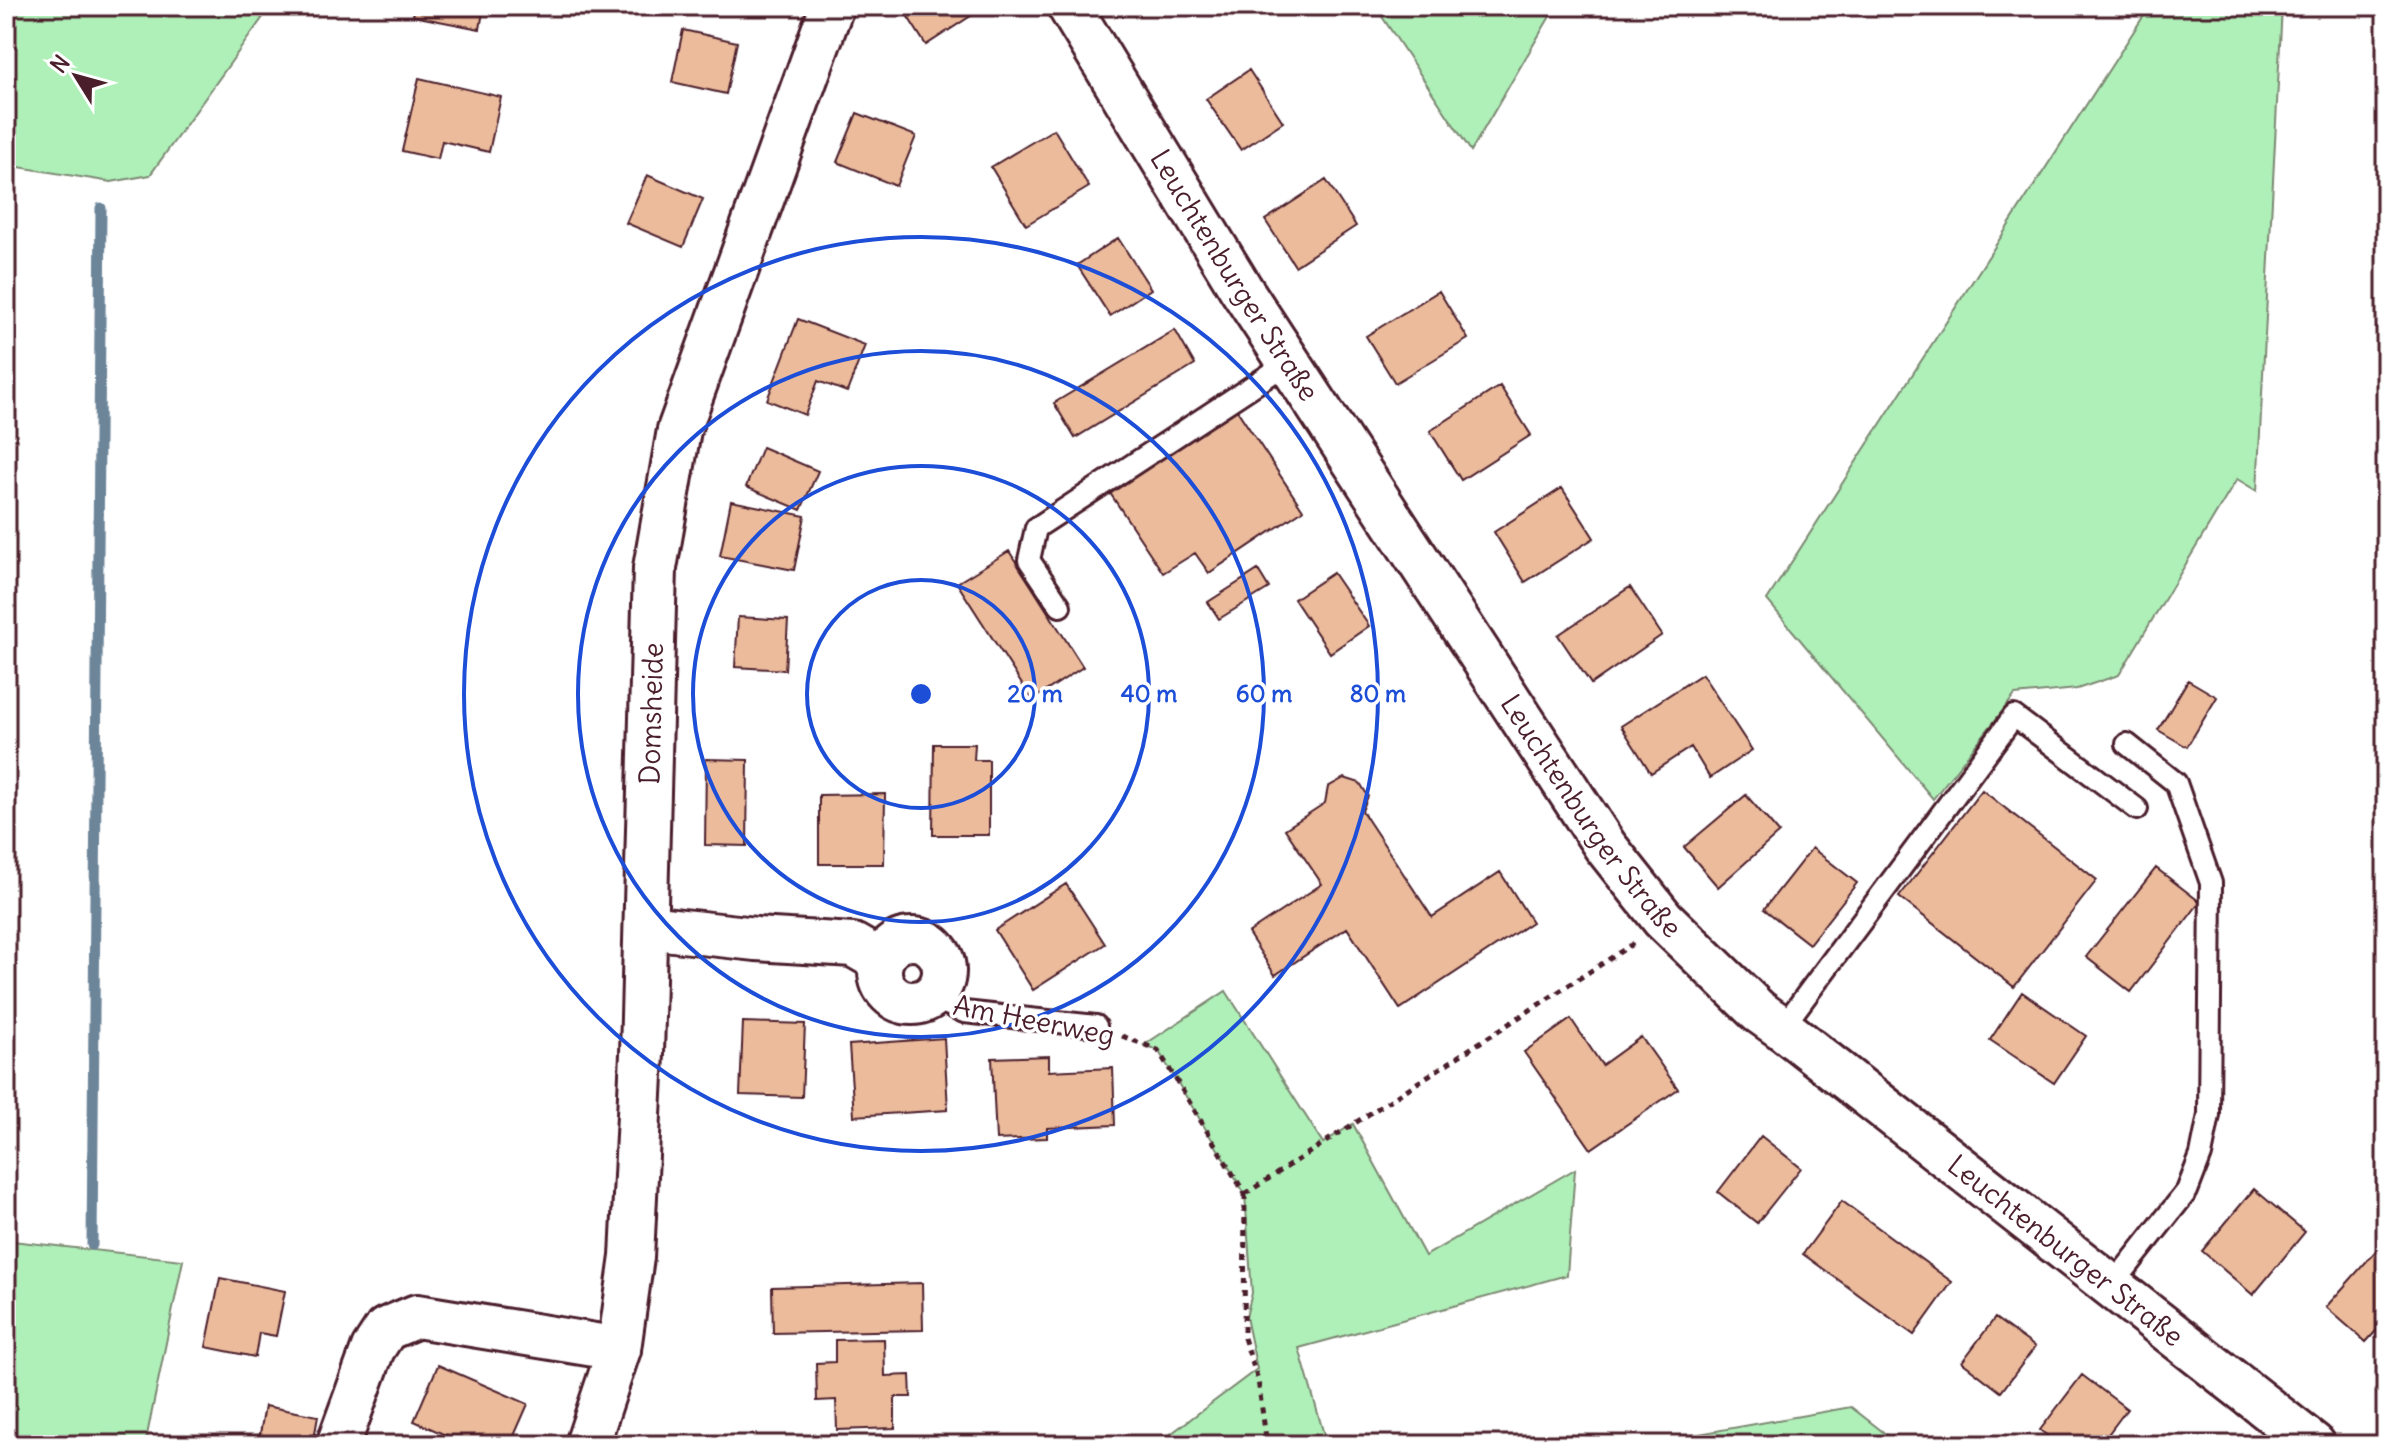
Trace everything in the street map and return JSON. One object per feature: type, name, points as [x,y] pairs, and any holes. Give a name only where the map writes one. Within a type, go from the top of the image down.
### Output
[{"type":"street","name":"Domsheide","points":[[587,1445],[619,1349],[633,1243],[646,927],[655,568],[679,430],[832,6]]},
{"type":"street","name":"Leuchtenburger Straße","points":[[1069,6],[1241,289],[1605,846],[1663,919],[1758,1011],[2314,1445]]},
{"type":"street","name":"Am Heerweg","points":[[646,927],[756,939],[853,945],[881,961],[890,947],[902,940],[921,940],[931,945],[943,963],[944,975],[932,997]]},
{"type":"street","points":[[338,1445],[373,1349],[386,1329],[417,1316],[619,1349]]},
{"type":"lane","points":[[1060,606],[1029,560],[1036,528],[1289,362]]},
{"type":"lane","points":[[1782,1028],[2014,716],[2137,809]]},
{"type":"lane","points":[[2111,1287],[2187,1191],[2201,1155],[2209,1115],[2211,883],[2176,783],[2127,744]]},
{"type":"lane","name":"Am Heerweg","points":[[932,997],[964,1012],[1096,1026]]},
{"type":"path","points":[[1267,1445],[1258,1380],[1244,1338],[1245,1194],[1634,942]]},
{"type":"path","name":"Am Heerweg","points":[[1096,1026],[1158,1050],[1245,1194]]},
{"type":"shaded area","points":[[6,1241],[12,1241],[11,1445],[6,1445]]},
{"type":"green space","points":[[6,6],[271,6],[150,175],[111,182],[6,165]]},
{"type":"green space","points":[[1375,6],[1556,6],[1471,151]]},
{"type":"green space","points":[[2150,6],[2282,6],[2257,491],[2237,479],[2119,675],[2077,689],[2015,695],[1933,799],[1767,600]]},
{"type":"green space","points":[[1226,991],[1323,1143],[1353,1124],[1425,1256],[1575,1169],[1567,1275],[1299,1348],[1327,1445],[1156,1445],[1257,1369],[1246,1317],[1252,1293],[1245,1194],[1158,1050],[1144,1045]]},
{"type":"green space","points":[[12,1241],[183,1260],[145,1445],[11,1445]]},
{"type":"green space","points":[[1851,1407],[1900,1445],[1648,1445],[1648,1443]]},
{"type":"building","points":[[415,6],[484,6],[480,29],[413,16]]},
{"type":"building","points":[[901,6],[986,6],[926,45]]},
{"type":"building","points":[[683,30],[737,42],[726,94],[672,82]]},
{"type":"building","points":[[1249,70],[1283,122],[1241,150],[1206,99]]},
{"type":"building","points":[[419,78],[501,97],[489,152],[442,141],[438,159],[402,151]]},
{"type":"building","points":[[857,113],[916,136],[896,186],[837,162]]},
{"type":"building","points":[[1054,129],[1089,187],[1026,225],[991,167]]},
{"type":"building","points":[[647,175],[703,199],[683,247],[626,223]]},
{"type":"building","points":[[1326,180],[1356,226],[1295,266],[1265,220]]},
{"type":"building","points":[[1118,238],[1151,289],[1110,316],[1077,265]]},
{"type":"building","points":[[1439,291],[1468,339],[1395,383],[1366,336]]},
{"type":"building","points":[[798,319],[865,345],[847,392],[818,381],[805,415],[767,400]]},
{"type":"building","points":[[1175,330],[1195,365],[1075,438],[1054,403]]},
{"type":"building","points":[[1500,386],[1531,435],[1461,480],[1430,431]]},
{"type":"building","points":[[1235,407],[1303,510],[1209,573],[1195,553],[1163,573],[1108,490]]},
{"type":"building","points":[[762,447],[818,471],[801,510],[746,487]]},
{"type":"building","points":[[1562,488],[1594,538],[1525,582],[1494,532]]},
{"type":"building","points":[[731,501],[805,516],[794,570],[720,556]]},
{"type":"building","points":[[1009,551],[1083,667],[1032,700],[957,583]]},
{"type":"building","points":[[1258,570],[1269,588],[1219,619],[1208,602]]},
{"type":"building","points":[[1333,573],[1369,626],[1330,653],[1294,599]]},
{"type":"building","points":[[1630,587],[1662,635],[1591,684],[1558,635]]},
{"type":"building","points":[[738,617],[788,620],[785,670],[735,667]]},
{"type":"building","points":[[1702,674],[1752,750],[1710,778],[1691,747],[1651,773],[1621,726]]},
{"type":"building","points":[[2188,680],[2217,697],[2187,747],[2158,730]]},
{"type":"building","points":[[934,744],[975,744],[974,760],[989,760],[989,835],[933,835]]},
{"type":"building","points":[[706,759],[748,760],[747,846],[705,845]]},
{"type":"building","points":[[1344,778],[1360,783],[1368,796],[1362,811],[1432,917],[1500,872],[1532,922],[1400,1009],[1347,928],[1275,975],[1248,933],[1322,884],[1285,829],[1325,803],[1328,787]]},
{"type":"building","points":[[1982,790],[2097,880],[2014,987],[1899,897]]},
{"type":"building","points":[[885,794],[884,864],[819,864],[819,795]]},
{"type":"building","points":[[1746,795],[1779,833],[1718,887],[1684,847]]},
{"type":"building","points":[[1812,848],[1857,883],[1809,944],[1764,909]]},
{"type":"building","points":[[2156,868],[2200,902],[2131,992],[2086,957]]},
{"type":"building","points":[[1066,884],[1105,944],[1033,990],[995,930]]},
{"type":"building","points":[[2022,992],[2086,1036],[2054,1083],[1990,1040]]},
{"type":"building","points":[[1571,1019],[1602,1065],[1641,1037],[1678,1089],[1591,1149],[1524,1052]]},
{"type":"building","points":[[743,1022],[805,1024],[802,1097],[740,1095]]},
{"type":"building","points":[[944,1038],[948,1110],[854,1116],[849,1045]]},
{"type":"building","points":[[1049,1056],[1049,1071],[1113,1068],[1115,1125],[1047,1128],[1047,1138],[996,1140],[992,1058]]},
{"type":"building","points":[[1761,1136],[1801,1168],[1757,1223],[1718,1192]]},
{"type":"building","points":[[2254,1189],[2305,1232],[2253,1295],[2202,1251]]},
{"type":"building","points":[[1842,1201],[1952,1282],[1914,1335],[1803,1254]]},
{"type":"building","points":[[2381,1245],[2386,1250],[2386,1320],[2366,1342],[2326,1307]]},
{"type":"building","points":[[220,1278],[285,1291],[276,1336],[259,1333],[255,1357],[206,1347]]},
{"type":"building","points":[[922,1283],[923,1330],[773,1333],[772,1287]]},
{"type":"building","points":[[1995,1318],[2035,1347],[2001,1392],[1962,1362]]},
{"type":"building","points":[[884,1339],[885,1376],[910,1375],[911,1397],[895,1397],[895,1428],[837,1430],[836,1400],[817,1401],[816,1363],[835,1362],[835,1340]]},
{"type":"building","points":[[438,1365],[528,1404],[510,1445],[468,1445],[414,1421]]},
{"type":"building","points":[[2082,1375],[2127,1409],[2100,1445],[2059,1445],[2040,1430]]},
{"type":"building","points":[[265,1406],[318,1416],[313,1445],[258,1445]]},
{"type":"waterway","points":[[92,1245],[101,208]]}]
